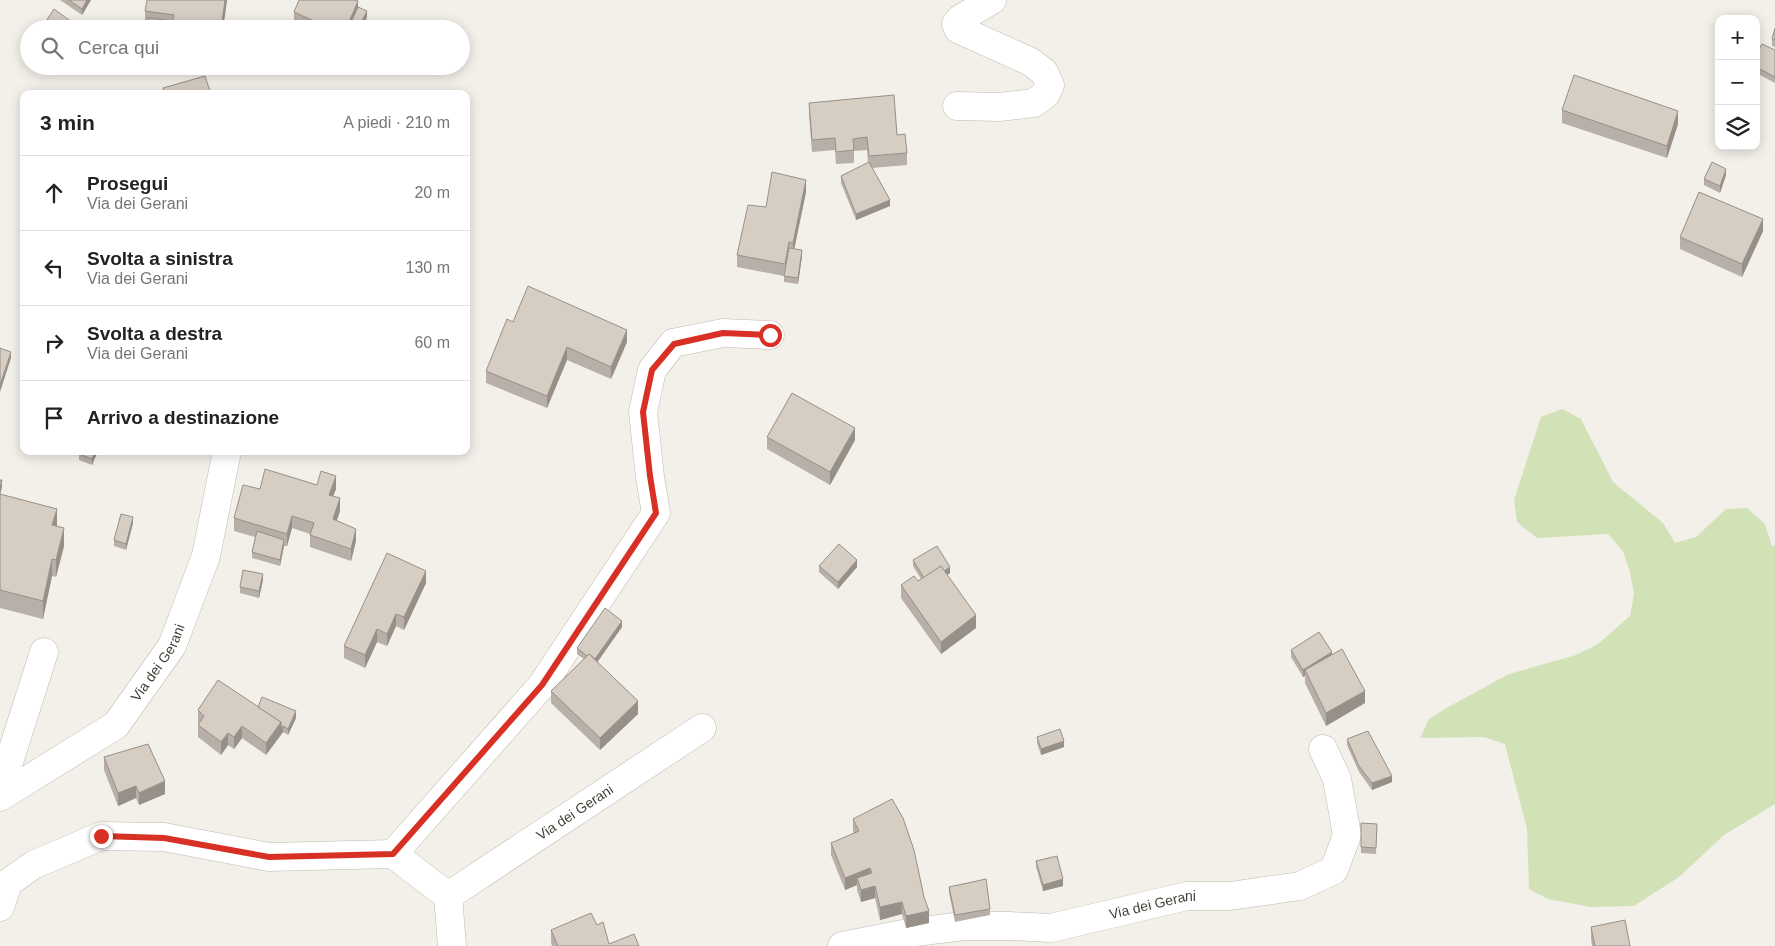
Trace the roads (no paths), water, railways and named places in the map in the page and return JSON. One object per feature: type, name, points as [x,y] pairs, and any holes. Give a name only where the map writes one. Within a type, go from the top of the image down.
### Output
[{"type":"street","points":[[957,106],[999,106],[1034,102],[1046,94],[1050,84],[1044,72],[1031,62],[958,29],[956,24],[960,18],[992,0]]},
{"type":"street","points":[[393,854],[542,685],[656,513],[643,412],[652,370],[674,344],[723,333],[770,335]]},
{"type":"street","name":"Via dei Gerani","points":[[0,797],[116,725],[172,646],[206,556],[224,455]]},
{"type":"street","points":[[0,790],[44,652]]},
{"type":"street","name":"Via dei Gerani","points":[[448,896],[702,728]]},
{"type":"street","name":"Via dei Gerani","points":[[842,946],[908,933],[963,926],[1052,928],[1187,896],[1230,896],[1300,886],[1334,870],[1347,836],[1337,779],[1323,749]]},
{"type":"street","points":[[3,885],[33,865],[101,836],[164,838],[269,857],[393,854],[448,896],[452,946]]}]
